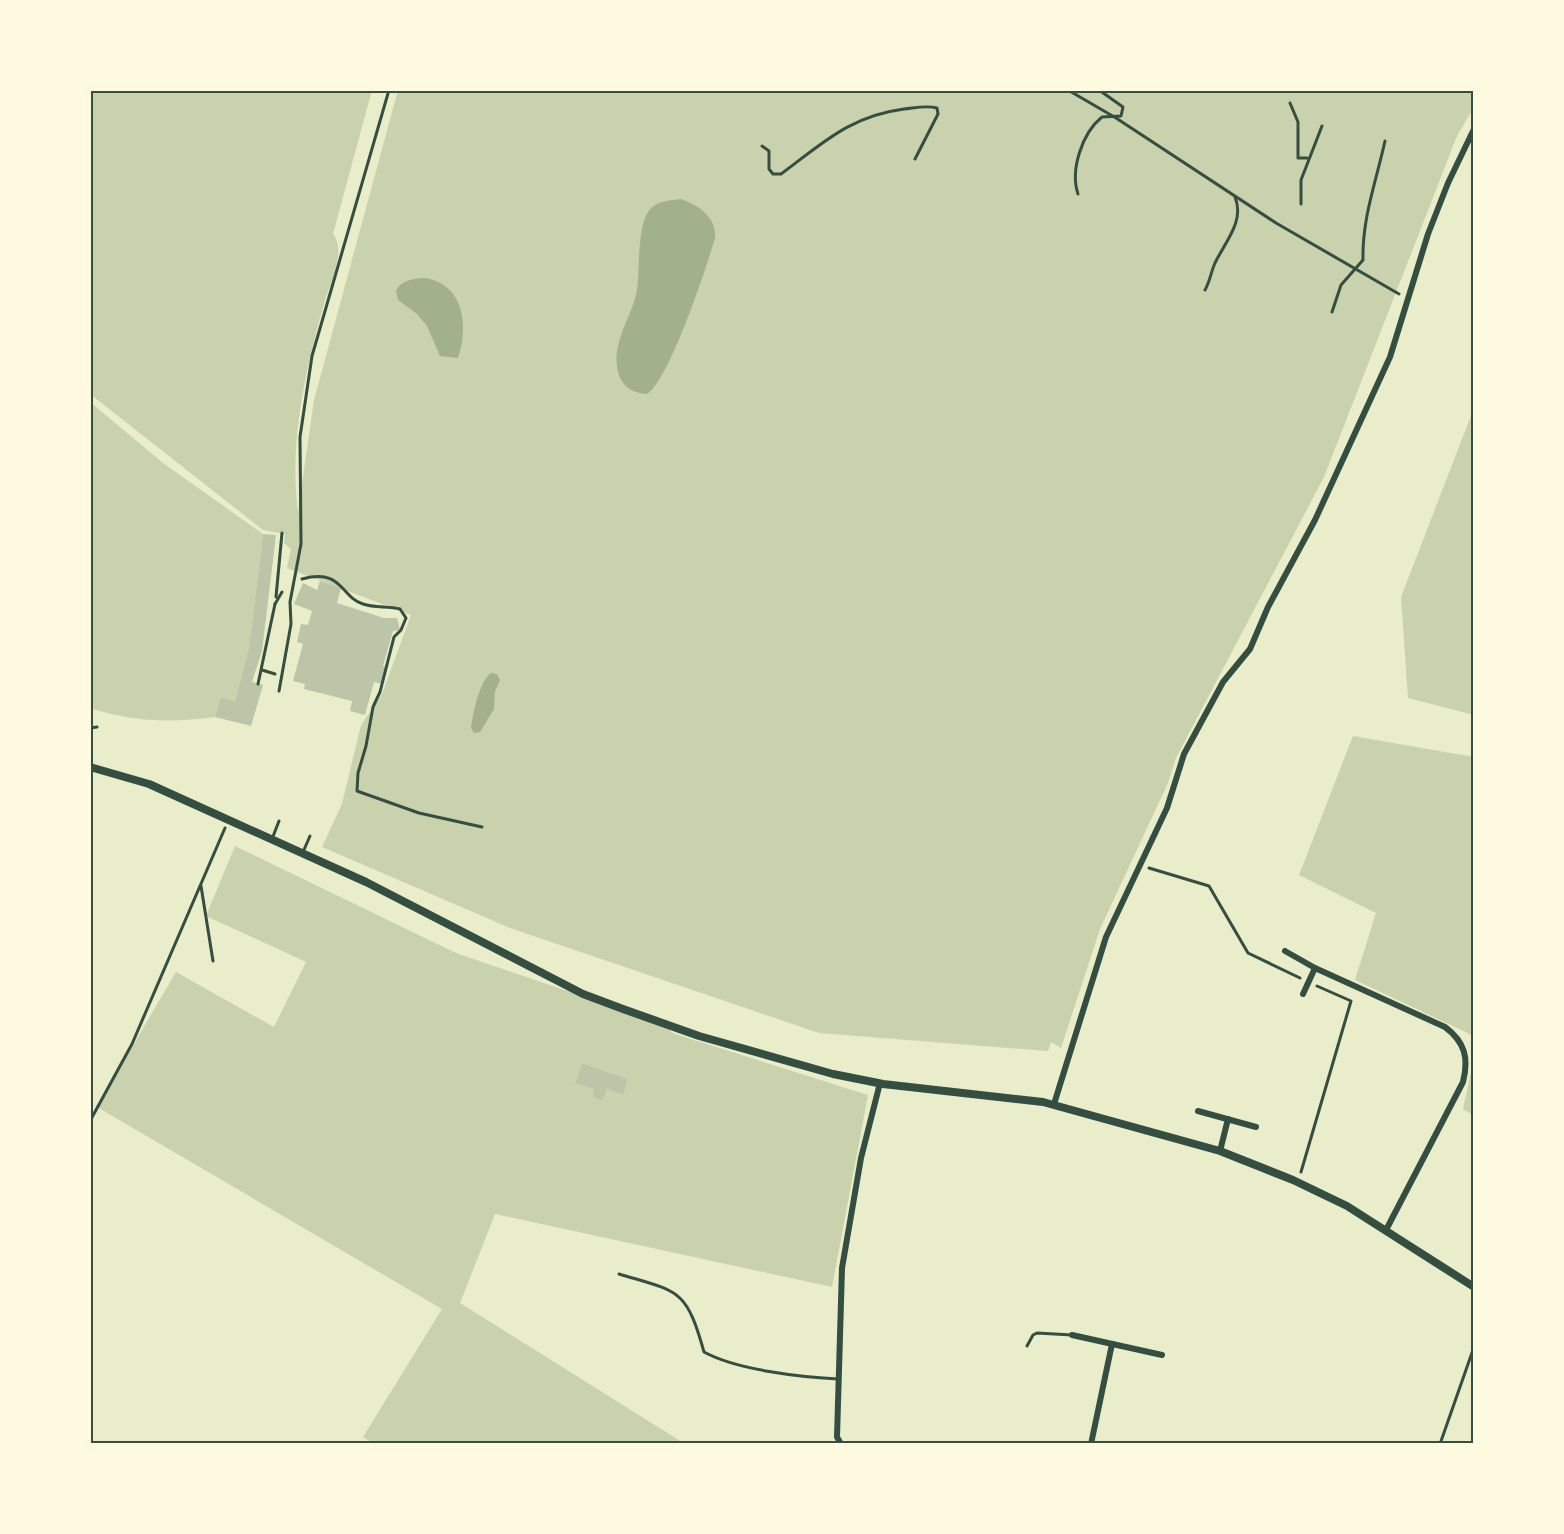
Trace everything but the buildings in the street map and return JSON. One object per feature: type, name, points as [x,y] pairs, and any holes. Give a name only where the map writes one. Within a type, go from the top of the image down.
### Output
[{"type":"street","points":[[1054,1104],[1106,936],[1167,808],[1184,754],[1223,682],[1250,650],[1268,607],[1316,520],[1390,357],[1448,183],[1474,129]]},
{"type":"street","points":[[90,767],[149,784],[366,882],[583,994],[699,1036],[795,1064],[880,1083],[1054,1104],[1220,1151],[1347,1206],[1474,1287]]},
{"type":"street","points":[[1285,951],[1316,968],[1446,1027],[1461,1042],[1465,1053],[1467,1065],[1463,1082],[1386,1230]]},
{"type":"street","points":[[1303,994],[1316,968]]},
{"type":"street","points":[[841,1444],[837,1437],[842,1268],[861,1158],[880,1083]]},
{"type":"street","points":[[1198,1111],[1257,1127]]},
{"type":"street","points":[[1220,1151],[1228,1119]]},
{"type":"street","points":[[1072,1335],[1162,1355]]},
{"type":"street","points":[[1091,1444],[1112,1344]]},
{"type":"lane","points":[[279,691],[291,624],[290,602],[301,544],[300,437],[312,356],[389,90]]},
{"type":"lane","points":[[272,840],[279,821]]},
{"type":"lane","points":[[302,854],[310,836]]},
{"type":"lane","points":[[619,1274],[671,1290],[686,1303],[695,1322],[704,1352],[717,1359],[800,1377],[838,1379]]},
{"type":"lane","points":[[1027,1346],[1037,1333],[1072,1335]]},
{"type":"path","points":[[1068,90],[1116,118],[1234,196],[1355,270],[1408,299]]},
{"type":"path","points":[[1078,195],[1075,178],[1087,134],[1102,117],[1121,116],[1123,106],[1099,90]]},
{"type":"path","points":[[1290,103],[1298,122],[1298,158],[1307,158]]},
{"type":"path","points":[[762,146],[769,151],[769,169],[773,174],[781,174],[822,140],[855,121],[889,110],[930,106],[937,108],[938,114],[915,159]]},
{"type":"path","points":[[1301,204],[1301,180],[1307,158],[1322,126]]},
{"type":"path","points":[[1332,312],[1341,285],[1363,260],[1365,219],[1385,141]]},
{"type":"path","points":[[1205,290],[1218,257],[1236,223],[1239,212],[1234,196]]},
{"type":"path","points":[[258,684],[269,638],[280,571],[282,533]]},
{"type":"path","points":[[293,585],[310,577],[328,578],[342,585],[359,602],[400,609],[404,612],[404,623],[394,637],[380,692],[372,707],[366,746],[358,772],[357,791],[419,813],[482,827]]},
{"type":"path","points":[[90,728],[98,727]]},
{"type":"path","points":[[90,1121],[132,1044],[228,820]]},
{"type":"path","points":[[1141,866],[1209,886],[1248,953],[1351,1001],[1298,1183]]},
{"type":"path","points":[[201,884],[213,961]]},
{"type":"path","points":[[1440,1444],[1474,1347]]},
{"type":"shaded area","points":[[90,90],[372,90],[333,234],[337,241],[338,259],[317,329],[300,407],[296,460],[298,512],[314,400],[398,90],[1474,90],[1474,107],[1457,136],[1324,477],[1176,758],[1168,783],[1100,929],[1061,1048],[1051,1042],[1048,1051],[819,1033],[510,928],[322,847],[342,804],[361,725],[382,694],[411,615],[287,568],[291,549],[284,543],[285,534],[263,530],[90,394]]},
{"type":"shaded area","points":[[681,199],[700,208],[710,218],[715,238],[686,322],[666,368],[656,385],[647,394],[635,392],[620,378],[617,357],[618,347],[637,290],[644,219],[655,205]]},
{"type":"shaded area","points":[[426,278],[439,282],[456,298],[463,320],[458,358],[440,356],[427,326],[417,314],[398,300],[396,291],[401,284],[413,279]]},
{"type":"shaded area","points":[[90,402],[163,463],[263,534],[249,647],[235,701],[221,697],[215,717],[183,720],[137,719],[90,708]]},
{"type":"shaded area","points":[[1474,408],[1474,715],[1408,698],[1401,597]]},
{"type":"shaded area","points":[[491,673],[497,674],[500,680],[495,691],[494,709],[480,732],[474,733],[471,728],[477,698],[483,683]]},
{"type":"shaded area","points":[[1353,736],[1474,757],[1474,1036],[1355,980],[1376,913],[1299,875]]},
{"type":"shaded area","points":[[235,846],[456,953],[667,1025],[672,1033],[868,1095],[832,1287],[495,1214],[460,1303],[685,1444],[374,1444],[363,1437],[442,1309],[97,1107],[176,972],[274,1027],[306,962],[206,916]],"holes":[[[582,1063],[628,1079],[623,1094],[607,1089],[603,1101],[592,1097],[594,1089],[575,1082]]]},
{"type":"shaded area","points":[[1474,1059],[1474,1116],[1463,1109]]}]
